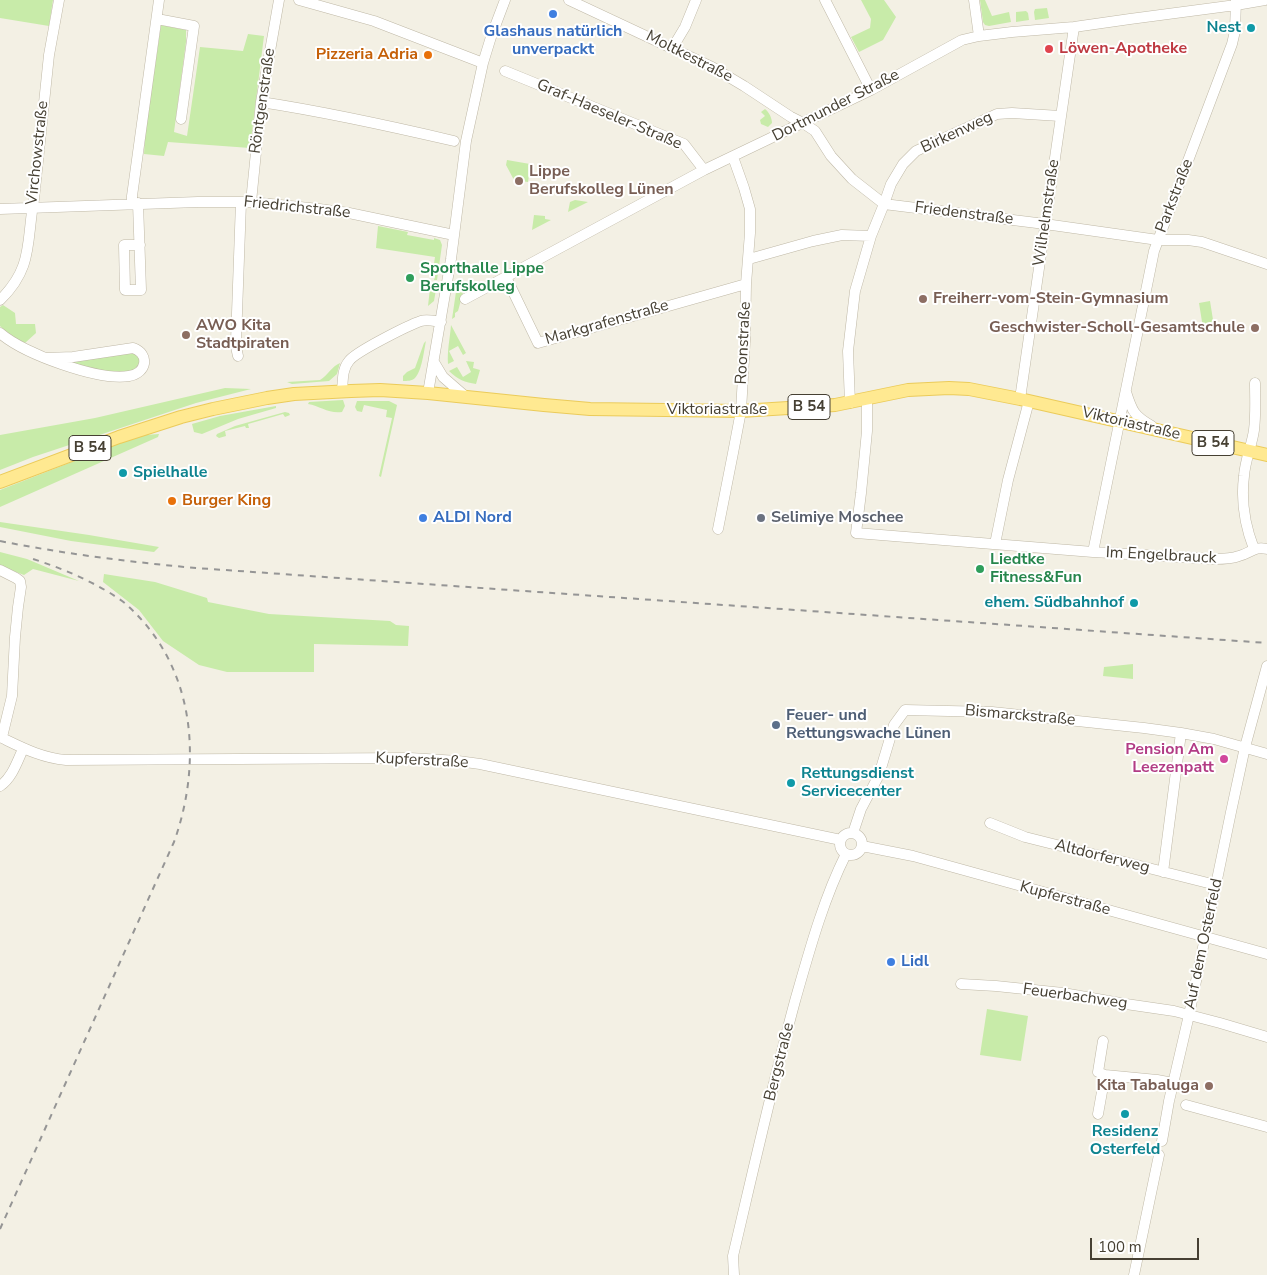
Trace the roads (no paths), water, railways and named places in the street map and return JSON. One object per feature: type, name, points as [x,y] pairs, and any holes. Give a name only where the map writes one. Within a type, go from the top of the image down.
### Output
[{"type":"main road","name":"Viktoriastraße","points":[[428,393],[590,409],[741,411],[820,407],[850,403],[908,390],[969,389],[1267,455]]},
{"type":"main road","name":"B 54","points":[[0,482],[119,437],[181,417],[237,404],[303,393],[380,390],[428,393]]},
{"type":"street","name":"Virchowstraße","points":[[0,300],[14,284],[24,264],[49,55],[59,0]]},
{"type":"street","points":[[140,245],[135,204],[132,196],[159,0]]},
{"type":"street","name":"Röntgenstraße","points":[[238,356],[236,347],[246,202],[279,0]]},
{"type":"street","points":[[299,0],[374,21],[483,64]]},
{"type":"street","points":[[428,393],[454,236],[466,141],[483,64],[505,0]]},
{"type":"street","name":"Moltkestraße","points":[[569,0],[712,67],[803,123]]},
{"type":"street","points":[[673,48],[685,27],[696,0]]},
{"type":"street","points":[[825,0],[871,90]]},
{"type":"street","points":[[974,0],[980,36]]},
{"type":"street","name":"Dortmunder Straße","points":[[465,299],[704,170],[871,90],[962,40],[980,36],[1074,27],[1236,2],[1265,0]]},
{"type":"street","name":"Parkstraße","points":[[1093,552],[1152,260],[1232,44],[1235,31],[1236,2]]},
{"type":"street","points":[[157,19],[194,26],[181,119]]},
{"type":"street","name":"Wilhelmstraße","points":[[995,544],[1024,400],[1045,224],[1074,27]]},
{"type":"street","name":"Graf-Haeseler-Straße","points":[[505,71],[684,144],[704,170]]},
{"type":"street","points":[[261,102],[351,117],[454,141]]},
{"type":"street","name":"Birkenweg","points":[[850,403],[848,351],[855,291],[871,236],[891,184],[902,164],[916,152],[933,143],[997,114],[1060,116]]},
{"type":"street","points":[[803,123],[815,131],[831,156],[852,179],[884,204]]},
{"type":"street","name":"Roonstraße","points":[[718,529],[741,411],[746,284],[749,259],[750,209],[733,157]]},
{"type":"street","name":"Friedrichstraße","points":[[0,209],[246,202],[319,209],[454,236]]},
{"type":"street","name":"Friedenstraße","points":[[884,204],[1158,240],[1202,242],[1266,264]]},
{"type":"street","points":[[749,259],[842,235],[871,236]]},
{"type":"street","name":"Markgrafenstraße","points":[[506,277],[538,343],[746,284]]},
{"type":"street","points":[[342,391],[343,377],[350,358],[420,322],[430,320],[441,322]]},
{"type":"street","points":[[0,333],[14,343],[46,358],[71,368],[114,376],[130,376],[138,373],[144,364],[143,354],[133,348],[73,357],[46,358]]},
{"type":"street","points":[[434,362],[443,377],[466,396]]},
{"type":"street","points":[[1255,383],[1256,413],[1254,432],[1244,476],[1243,496],[1248,533],[1254,549],[1267,549]]},
{"type":"street","points":[[1126,391],[1134,412],[1141,420],[1159,430]]},
{"type":"street","name":"Im Engelbrauck","points":[[867,399],[861,493],[856,532],[1145,556],[1224,559],[1242,555],[1254,549]]},
{"type":"street","points":[[0,570],[20,581],[21,587],[15,638],[11,704],[1,737]]},
{"type":"street","name":"Auf dem Osterfeld","points":[[1162,1141],[1245,748],[1267,666]]},
{"type":"street","name":"Bismarckstraße","points":[[854,833],[861,809],[879,775],[894,725],[905,710],[992,712],[1181,733],[1267,754]]},
{"type":"street","points":[[1164,872],[1181,733]]},
{"type":"street","name":"Kupferstraße","points":[[1,737],[23,749],[48,758],[66,760],[410,758],[458,760],[841,840]]},
{"type":"street","points":[[0,786],[4,784],[14,770],[23,749]]},
{"type":"street","name":"Altdorferweg","points":[[990,823],[1025,837],[1216,885]]},
{"type":"street","points":[[854,833],[861,838],[862,846],[859,852],[849,855],[841,850],[840,844],[846,834],[854,833]]},
{"type":"street","name":"Kupferstraße","points":[[862,846],[913,856],[1267,954]]},
{"type":"street","name":"Bergstraße","points":[[734,1275],[733,1256],[781,1052],[807,956],[834,880],[846,854]]},
{"type":"street","name":"Feuerbachweg","points":[[961,984],[1063,993],[1174,1011],[1267,1037]]},
{"type":"street","points":[[1103,1041],[1098,1072],[1105,1075],[1174,1083]]},
{"type":"street","points":[[1098,1114],[1105,1075]]},
{"type":"street","points":[[1186,1105],[1267,1127]]},
{"type":"street","points":[[1134,1275],[1159,1155]]},
{"type":"railway","points":[[0,541],[98,557],[196,568],[1267,643]]},
{"type":"railway","points":[[0,1229],[174,842],[183,811],[188,780],[190,748],[187,716],[180,686],[168,657],[150,630],[126,604],[110,593],[73,574],[33,559]]},
{"type":"place","name":"Glashaus natürlich unverpackt","points":[[553,14]]},
{"type":"place","name":"Nest","points":[[1251,28]]},
{"type":"place","name":"Löwen-Apotheke","points":[[1049,49]]},
{"type":"place","name":"Pizzeria Adria","points":[[428,55]]},
{"type":"place","name":"Lippe Berufskolleg Lünen","points":[[519,181]]},
{"type":"place","name":"Sporthalle Lippe Berufskolleg","points":[[410,278]]},
{"type":"place","name":"Freiherr-vom-Stein-Gymnasium","points":[[923,299]]},
{"type":"place","name":"Geschwister-Scholl-Gesamtschule","points":[[1255,328]]},
{"type":"place","name":"AWO Kita Stadtpiraten","points":[[186,335]]},
{"type":"place","name":"Spielhalle","points":[[123,473]]},
{"type":"place","name":"Burger King","points":[[172,501]]},
{"type":"place","name":"ALDI Nord","points":[[423,518]]},
{"type":"place","name":"Selimiye Moschee","points":[[761,518]]},
{"type":"place","name":"Liedtke Fitness&Fun","points":[[980,569]]},
{"type":"place","name":"ehem. Südbahnhof","points":[[1134,603]]},
{"type":"place","name":"Feuer- und Rettungswache Lünen","points":[[776,725]]},
{"type":"place","name":"Pension Am Leezenpatt","points":[[1224,759]]},
{"type":"place","name":"Rettungsdienst Servicecenter","points":[[791,783]]},
{"type":"place","name":"Lidl","points":[[891,962]]},
{"type":"place","name":"Kita Tabaluga","points":[[1209,1086]]},
{"type":"place","name":"Residenz Osterfeld","points":[[1125,1114]]}]
